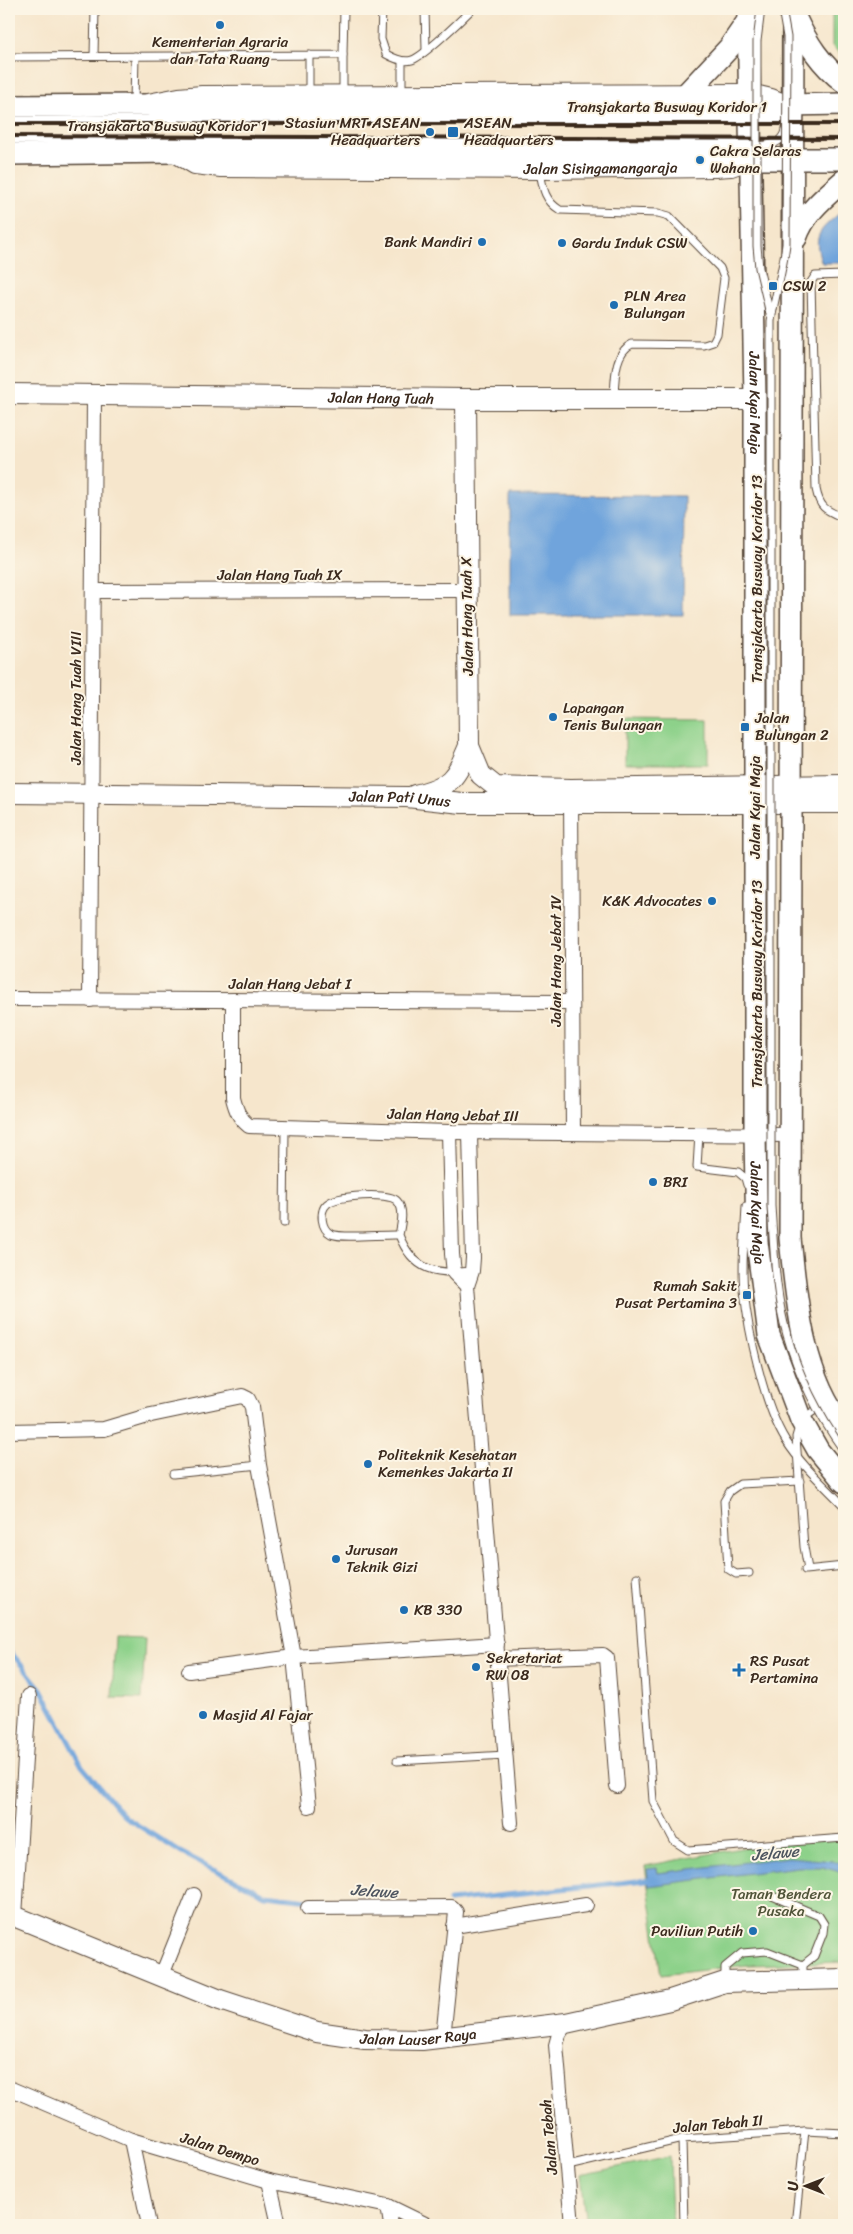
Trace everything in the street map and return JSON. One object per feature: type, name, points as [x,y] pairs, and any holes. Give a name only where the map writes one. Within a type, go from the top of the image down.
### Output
[{"type":"main road","points":[[790,9],[808,44],[832,72],[844,82]]},
{"type":"main road","name":"Jalan Kyai Maja","points":[[790,9],[795,112],[791,600],[790,1238],[794,1282],[802,1331],[816,1375],[828,1401],[844,1427]]},
{"type":"main road","points":[[685,95],[729,48],[753,12]]},
{"type":"main road","name":"Jalan Kyai Maja","points":[[753,12],[748,113],[755,149],[755,1134],[757,1242],[769,1335],[799,1426],[844,1482]]},
{"type":"main road","points":[[9,106],[140,105],[176,110],[203,111],[748,113],[795,112],[844,104]]},
{"type":"main road","points":[[755,149],[794,151],[844,159]]},
{"type":"main road","name":"Jalan Sisingamangaraja","points":[[9,154],[175,152],[465,161],[731,153],[755,149]]},
{"type":"main road","points":[[793,247],[800,225],[809,212],[844,180]]},
{"type":"street","points":[[140,105],[202,96],[685,95],[748,113]]},
{"type":"street","name":"Jalan Sisingamangaraja","points":[[465,161],[540,169],[715,167],[731,166],[755,149]]},
{"type":"street","name":"Jalan Hang Tuah","points":[[9,394],[466,399],[755,399]]},
{"type":"street","name":"Jalan Hang Tuah VIII","points":[[90,1000],[94,396]]},
{"type":"street","name":"Jalan Hang Tuah X","points":[[407,797],[436,790],[457,775],[469,746],[466,590],[466,399]]},
{"type":"street","name":"Jalan Hang Tuah IX","points":[[93,591],[466,590]]},
{"type":"street","name":"Jalan Pati Unus","points":[[469,746],[481,775],[496,786],[571,796]]},
{"type":"street","points":[[792,794],[844,785]]},
{"type":"street","name":"Jalan Pati Unus","points":[[9,793],[407,797],[462,804],[571,796],[756,796],[792,794]]},
{"type":"street","points":[[792,794],[844,802]]},
{"type":"street","name":"Jalan Hang Jebat IV","points":[[571,796],[573,1133]]},
{"type":"street","name":"Jalan Hang Jebat I","points":[[9,999],[572,1002]]},
{"type":"street","name":"Jalan Hang Jebat III","points":[[233,1000],[233,1089],[236,1110],[242,1121],[249,1126],[449,1132],[789,1134]]},
{"type":"street","points":[[449,1132],[454,1273],[467,1286]]},
{"type":"street","points":[[470,1132],[472,1271],[467,1286],[511,1823]]},
{"type":"street","points":[[9,1431],[104,1429],[151,1415],[242,1396],[248,1399],[252,1407],[259,1465],[294,1657],[309,1806]]},
{"type":"street","points":[[189,1671],[294,1657],[497,1644]]},
{"type":"street","points":[[498,1658],[603,1655],[607,1658],[617,1786]]},
{"type":"street","points":[[13,1909],[29,1696]]},
{"type":"street","points":[[162,1975],[194,1895]]},
{"type":"street","points":[[454,1926],[586,1905]]},
{"type":"street","points":[[308,1908],[449,1906],[456,1912],[443,2038]]},
{"type":"street","name":"Jalan Lauser Raya","points":[[13,1909],[220,2000],[316,2032],[365,2039],[422,2040],[543,2027],[670,2000],[725,1982],[803,1973],[844,1980]]},
{"type":"street","points":[[556,2045],[559,2034],[566,2023]]},
{"type":"street","points":[[543,2027],[556,2045]]},
{"type":"street","name":"Jalan Tebah","points":[[556,2045],[572,2225]]},
{"type":"street","name":"Jalan Dempo","points":[[9,2088],[132,2140],[269,2181],[388,2206],[427,2225]]},
{"type":"street","points":[[132,2140],[149,2225]]},
{"type":"street","points":[[269,2181],[279,2225]]},
{"type":"street","points":[[388,2206],[391,2225]]},
{"type":"lane","points":[[94,9],[94,56]]},
{"type":"lane","points":[[343,95],[344,9]]},
{"type":"lane","points":[[382,9],[382,46],[386,54],[402,60],[411,60],[426,50],[472,9]]},
{"type":"lane","points":[[425,9],[426,50]]},
{"type":"lane","name":"Transjakarta Busway Koridor 13","points":[[790,9],[787,37],[786,244],[783,269],[775,295],[771,321],[770,1206],[775,1270],[787,1334],[806,1388],[829,1430],[844,1451]]},
{"type":"lane","name":"Transjakarta Busway Koridor 13","points":[[753,12],[757,41],[757,246],[759,268],[771,321]]},
{"type":"lane","points":[[309,55],[309,96]]},
{"type":"lane","points":[[9,57],[343,55]]},
{"type":"lane","points":[[135,56],[140,105]]},
{"type":"lane","points":[[402,60],[402,95]]},
{"type":"lane","points":[[795,112],[844,111]]},
{"type":"lane","name":"Transjakarta Busway Koridor 1","points":[[9,140],[732,142],[755,149],[782,139],[795,112]]},
{"type":"lane","name":"Transjakarta Busway Koridor 1","points":[[9,120],[183,119]]},
{"type":"lane","points":[[540,169],[543,191],[551,205],[560,210],[658,213],[669,216],[720,268],[724,278],[717,334],[713,342],[704,345],[632,344],[624,348],[620,354],[614,398]]},
{"type":"lane","points":[[844,275],[815,276],[811,282],[816,489],[818,500],[824,509],[844,518]]},
{"type":"lane","points":[[284,1223],[285,1128]]},
{"type":"lane","points":[[699,1134],[697,1168],[738,1172],[745,1178],[747,1185],[744,1290],[756,1359],[771,1411],[785,1440],[799,1459],[844,1506]]},
{"type":"lane","points":[[399,1235],[341,1236],[330,1233],[326,1230],[322,1219],[323,1208],[332,1200],[344,1198],[371,1196],[390,1198],[397,1201],[401,1210],[399,1235],[408,1254],[417,1264],[454,1273],[472,1271]]},
{"type":"lane","points":[[828,1401],[799,1426],[800,1480],[806,1570],[844,1566]]},
{"type":"lane","points":[[173,1474],[259,1465]]},
{"type":"lane","points":[[749,1573],[736,1574],[728,1569],[724,1501],[730,1491],[740,1484],[800,1480]]},
{"type":"lane","points":[[637,1576],[653,1801],[674,1841],[688,1850],[844,1838]]},
{"type":"lane","points":[[397,1760],[506,1755]]},
{"type":"lane","points":[[725,1982],[725,1967],[742,1954],[766,1951],[803,1973],[814,1956],[823,1933],[824,1924],[819,1916],[770,1895]]},
{"type":"lane","points":[[794,2225],[805,2132]]},
{"type":"lane","name":"Jalan Tebah II","points":[[568,2166],[682,2139],[805,2132],[844,2133]]},
{"type":"lane","points":[[682,2139],[684,2225]]},
{"type":"green space","points":[[832,9],[844,9],[844,58],[832,46]]},
{"type":"green space","points":[[625,719],[708,720],[708,764],[625,764]]},
{"type":"green space","points":[[115,1637],[145,1638],[142,1699],[112,1698]]},
{"type":"green space","name":"Taman Bendera Pusaka","points":[[844,1835],[844,1962],[748,1965],[661,1975],[645,1866],[795,1838]]},
{"type":"green space","points":[[670,2156],[672,2225],[586,2225],[580,2175]]},
{"type":"water","points":[[844,209],[844,263],[822,263],[817,244],[818,238],[825,227]]},
{"type":"water","points":[[510,495],[684,496],[683,615],[510,615]]},
{"type":"water","points":[[789,1857],[844,1862],[844,1873],[822,1867],[798,1867],[649,1886],[647,1869],[657,1868],[658,1873]]},
{"type":"waterway","name":"Jelawe","points":[[9,1650],[41,1689],[82,1766],[125,1817],[180,1852],[265,1895],[326,1902]]},
{"type":"waterway","name":"Jelawe","points":[[449,1901],[655,1879]]},
{"type":"railway","points":[[9,124],[844,124]]},
{"type":"railway","points":[[9,136],[844,139]]},
{"type":"place","name":"Kementerian Agraria dan Tata Ruang","points":[[220,25]]},
{"type":"place","name":"Stasiun MRT ASEAN Headquarters","points":[[430,132]]},
{"type":"place","name":"ASEAN Headquarters","points":[[453,132]]},
{"type":"place","name":"Cakra Selaras Wahana","points":[[700,160]]},
{"type":"place","name":"Bank Mandiri","points":[[482,242]]},
{"type":"place","name":"Gardu Induk CSW","points":[[562,243]]},
{"type":"place","name":"CSW 2","points":[[773,286]]},
{"type":"place","name":"PLN Area Bulungan","points":[[614,305]]},
{"type":"place","name":"Lapangan Tenis Bulungan","points":[[553,717]]},
{"type":"place","name":"Jalan Bulungan 2","points":[[745,727]]},
{"type":"place","name":"K&K Advocates","points":[[712,901]]},
{"type":"place","name":"BRI","points":[[653,1182]]},
{"type":"place","name":"Rumah Sakit Pusat Pertamina 3","points":[[747,1295]]},
{"type":"place","name":"Politeknik Kesehatan Kemenkes Jakarta II","points":[[368,1464]]},
{"type":"place","name":"Jurusan Teknik Gizi","points":[[336,1559]]},
{"type":"place","name":"KB 330","points":[[404,1610]]},
{"type":"place","name":"Sekretariat RW 08","points":[[476,1667]]},
{"type":"place","name":"RS Pusat Pertamina","points":[[739,1670]]},
{"type":"place","name":"Masjid Al Fajar","points":[[203,1715]]},
{"type":"place","name":"Paviliun Putih","points":[[753,1931]]}]
